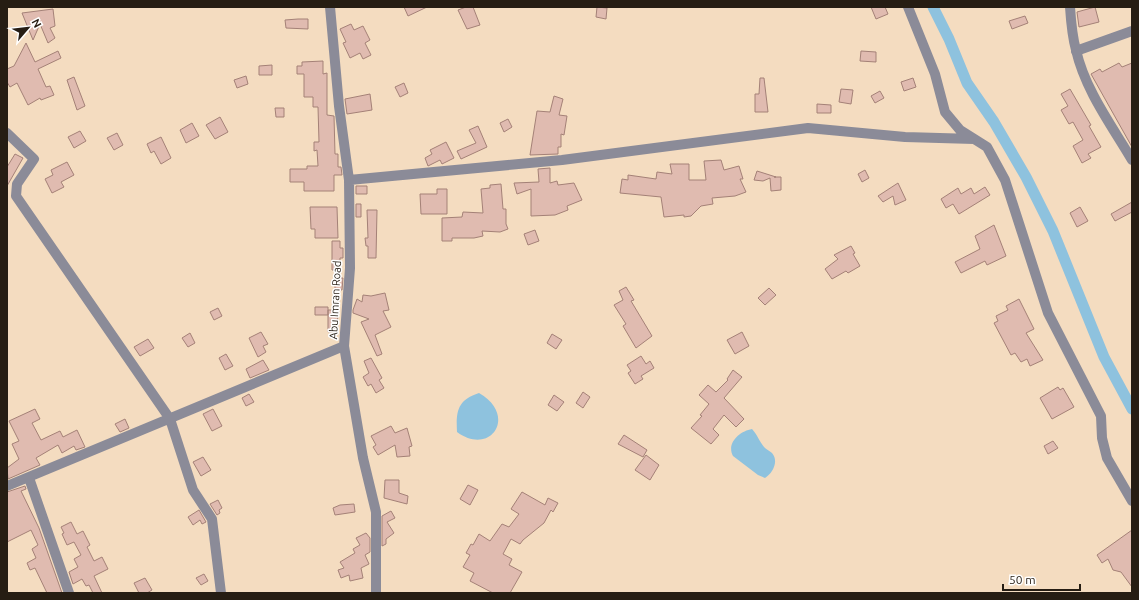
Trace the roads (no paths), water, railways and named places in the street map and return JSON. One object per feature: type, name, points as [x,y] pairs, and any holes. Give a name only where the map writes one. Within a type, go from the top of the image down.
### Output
[{"type":"street","name":"Abu Imran Road","points":[[330,7],[339,106],[349,180],[350,268],[344,346],[363,458],[376,512],[376,593]]},
{"type":"street","points":[[908,7],[935,74],[945,112],[960,130],[987,147],[1005,180],[1048,313],[1101,416],[1102,438],[1107,458],[1132,501]]},
{"type":"street","points":[[1070,7],[1072,32],[1076,52],[1095,97],[1132,160]]},
{"type":"street","points":[[1076,52],[1132,31]]},
{"type":"street","points":[[349,180],[562,160],[808,128],[905,137],[974,138]]},
{"type":"street","points":[[7,133],[34,159],[17,184],[16,196],[170,419],[193,490],[212,519],[221,593]]},
{"type":"street","points":[[7,486],[344,346]]},
{"type":"street","points":[[29,478],[69,593]]},
{"type":"water","points":[[479,393],[491,402],[497,412],[498,422],[495,430],[489,436],[480,440],[469,438],[457,432],[459,408],[466,399]]},
{"type":"water","points":[[752,429],[763,446],[774,456],[775,463],[773,470],[765,478],[758,475],[733,456],[731,451],[735,438],[743,432]]},
{"type":"waterway","points":[[933,7],[949,39],[967,83],[994,122],[1026,177],[1053,231],[1104,357],[1132,409]]}]
